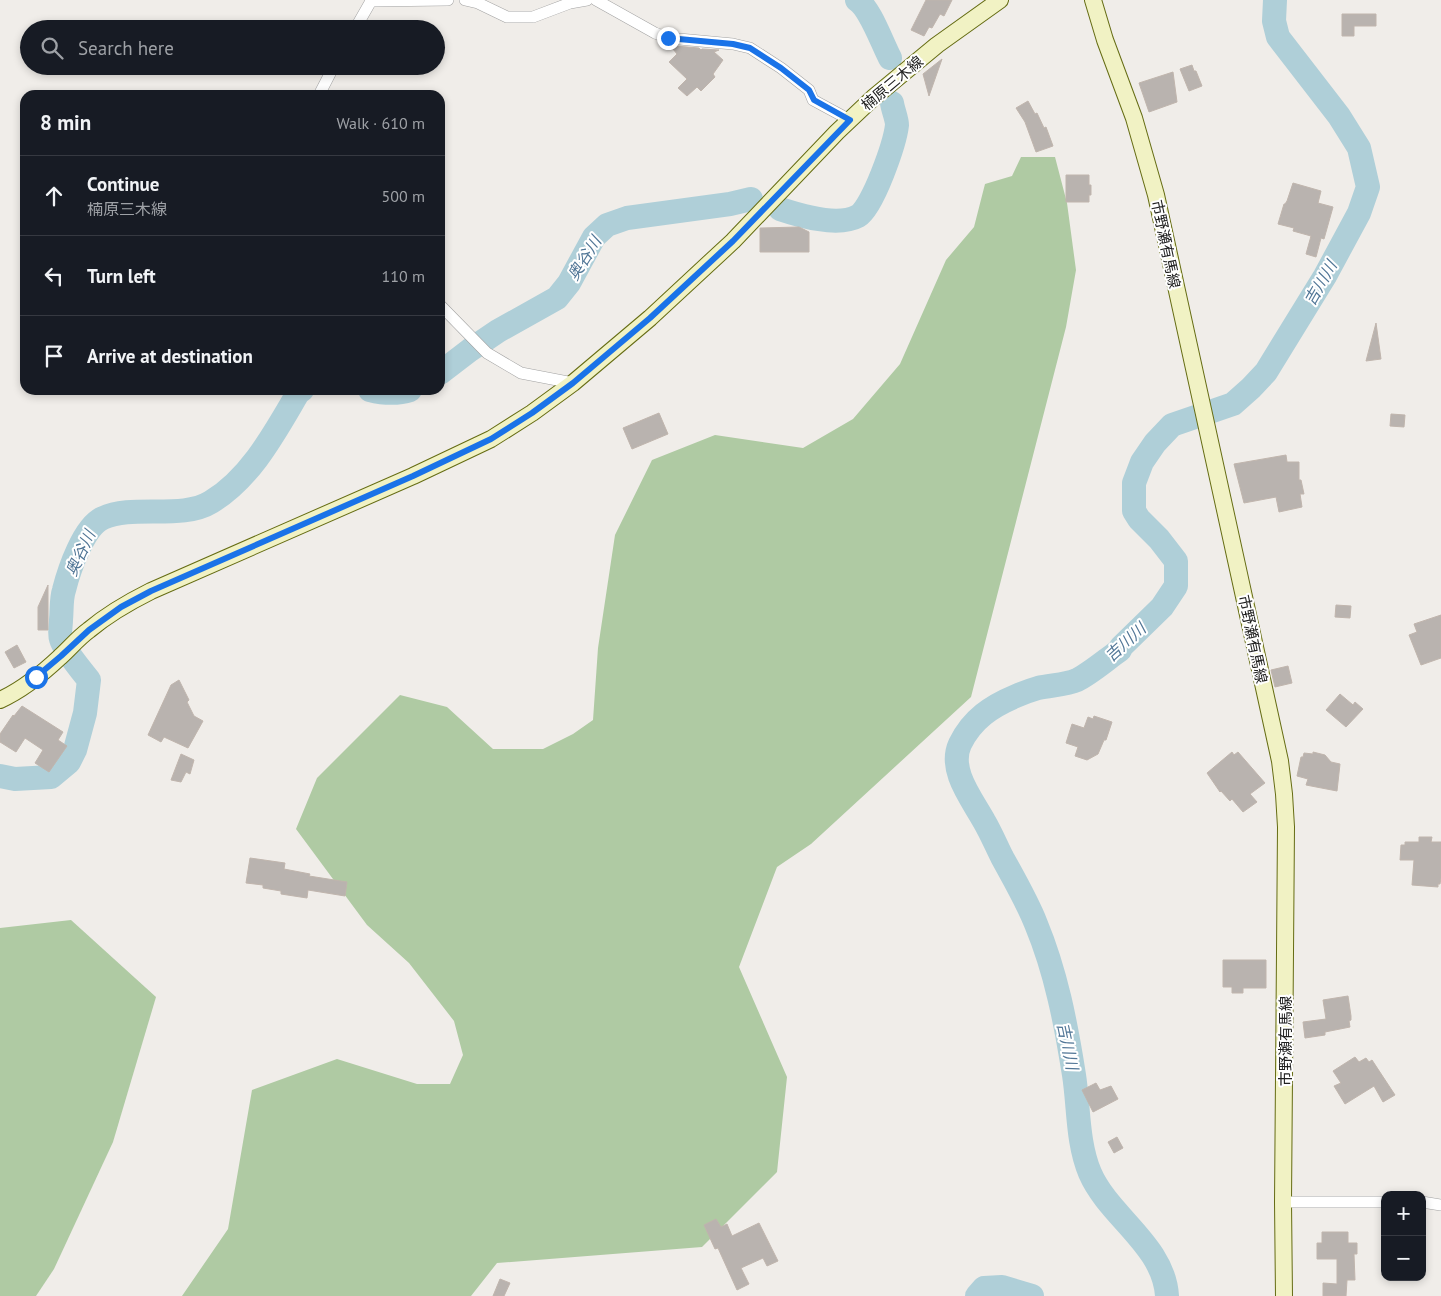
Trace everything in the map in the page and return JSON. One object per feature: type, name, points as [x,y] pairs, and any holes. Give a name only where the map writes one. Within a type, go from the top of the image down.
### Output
[{"type":"main road","name":"楠原三木線","points":[[0,700],[36,677],[89,630],[121,607],[151,591],[413,476],[491,439],[532,413],[573,383],[650,318],[733,241],[873,98],[937,45],[1000,0]]},
{"type":"main road","name":"市野瀬有馬線","points":[[1093,0],[1105,40],[1134,118],[1156,195],[1280,761],[1286,828],[1284,1296]]},
{"type":"street","points":[[360,20],[370,1],[448,0]]},
{"type":"street","points":[[465,0],[507,17],[533,17],[587,0]]},
{"type":"street","points":[[596,0],[655,33],[668,38],[733,44],[750,48],[781,68],[809,90],[814,100],[850,120]]},
{"type":"street","points":[[322,90],[329,75]]},
{"type":"street","points":[[445,310],[487,353],[520,373],[573,383]]},
{"type":"street","points":[[1283,1202],[1381,1202]]},
{"type":"street","points":[[1426,1203],[1441,1205]]},
{"type":"green space","points":[[1021,157],[1055,157],[1067,203],[1076,270],[1066,327],[971,697],[811,844],[777,867],[739,967],[787,1077],[777,1172],[702,1247],[497,1263],[471,1296],[182,1296],[228,1229],[252,1090],[337,1059],[417,1084],[450,1084],[463,1055],[454,1021],[409,963],[367,925],[296,829],[317,778],[400,695],[447,707],[493,749],[543,749],[573,734],[593,720],[598,648],[615,535],[652,460],[715,435],[803,448],[853,419],[900,364],[946,260],[974,227],[985,184],[1012,176]]},
{"type":"green space","points":[[71,920],[156,997],[113,1142],[54,1269],[36,1296],[0,1296],[0,928]]},
{"type":"building","points":[[926,0],[952,0],[944,16],[940,14],[932,28],[929,27],[924,36],[911,30]]},
{"type":"building","points":[[1342,14],[1376,14],[1376,26],[1354,26],[1354,36],[1342,36]]},
{"type":"building","points":[[676,46],[699,48],[701,50],[719,50],[714,52],[723,60],[713,74],[715,77],[701,91],[697,87],[687,96],[678,88],[687,79],[669,62],[677,54],[673,49]]},
{"type":"building","points":[[942,59],[929,96],[923,74]]},
{"type":"building","points":[[1192,65],[1202,86],[1189,91],[1180,69]]},
{"type":"building","points":[[1173,72],[1177,102],[1149,112],[1139,83]]},
{"type":"building","points":[[1028,101],[1035,114],[1037,113],[1044,128],[1046,127],[1053,146],[1036,152],[1025,122],[1016,108]]},
{"type":"building","points":[[1066,175],[1089,175],[1091,195],[1089,195],[1089,202],[1066,202]]},
{"type":"building","points":[[1293,183],[1321,191],[1318,203],[1333,207],[1324,239],[1321,238],[1316,257],[1306,254],[1311,236],[1293,231],[1294,228],[1278,224]]},
{"type":"building","points":[[799,227],[809,232],[809,252],[760,252],[760,228]]},
{"type":"building","points":[[1376,323],[1381,359],[1366,361]]},
{"type":"building","points":[[659,413],[668,434],[632,449],[623,428]]},
{"type":"building","points":[[1391,414],[1405,415],[1404,427],[1390,426]]},
{"type":"building","points":[[1286,455],[1287,462],[1299,462],[1299,480],[1301,480],[1304,494],[1300,494],[1302,507],[1279,512],[1276,497],[1244,503],[1234,464]]},
{"type":"building","points":[[48,585],[48,630],[38,630],[38,607]]},
{"type":"building","points":[[1336,605],[1351,606],[1350,618],[1335,617]]},
{"type":"building","points":[[1441,615],[1441,658],[1421,665],[1409,635],[1417,632],[1414,624]]},
{"type":"building","points":[[17,645],[26,662],[14,668],[5,652]]},
{"type":"building","points":[[1288,666],[1292,683],[1275,687],[1271,670]]},
{"type":"building","points":[[179,680],[189,700],[187,702],[194,716],[203,721],[188,748],[164,737],[161,742],[148,735],[171,685]]},
{"type":"building","points":[[1340,694],[1353,705],[1355,702],[1363,709],[1346,727],[1326,710]]},
{"type":"building","points":[[22,706],[63,732],[58,740],[67,746],[49,772],[35,763],[43,750],[25,738],[16,752],[0,742],[0,734],[13,715]]},
{"type":"building","points":[[1094,716],[1112,722],[1106,740],[1104,740],[1098,754],[1087,760],[1075,756],[1078,747],[1066,743],[1072,724],[1084,728],[1088,717],[1093,719]]},
{"type":"building","points":[[1232,752],[1234,755],[1238,752],[1265,783],[1250,794],[1257,802],[1243,812],[1232,799],[1230,801],[1220,792],[1207,773]]},
{"type":"building","points":[[1313,752],[1325,755],[1331,762],[1340,764],[1337,791],[1306,785],[1308,779],[1297,776],[1301,757],[1303,757],[1304,753],[1313,754]]},
{"type":"building","points":[[181,754],[194,760],[190,774],[186,772],[181,782],[171,780]]},
{"type":"building","points":[[1419,837],[1432,837],[1431,842],[1441,842],[1441,878],[1438,887],[1412,885],[1414,860],[1400,860],[1401,845],[1405,845],[1405,842],[1419,842]]},
{"type":"building","points":[[250,858],[285,863],[284,869],[310,874],[309,876],[347,882],[345,896],[308,890],[307,898],[281,894],[281,891],[263,888],[263,885],[246,883]]},
{"type":"building","points":[[1223,960],[1266,960],[1266,988],[1243,988],[1243,993],[1232,993],[1232,987],[1223,987]]},
{"type":"building","points":[[1348,996],[1351,1016],[1349,1021],[1350,1027],[1325,1032],[1325,1035],[1305,1038],[1303,1022],[1326,1019],[1323,1000]]},
{"type":"building","points":[[1355,1057],[1359,1062],[1366,1058],[1369,1062],[1372,1060],[1395,1095],[1383,1102],[1374,1086],[1345,1104],[1334,1086],[1341,1083],[1333,1071]]},
{"type":"building","points":[[1096,1083],[1100,1090],[1111,1086],[1118,1099],[1093,1112],[1082,1090]]},
{"type":"building","points":[[1117,1137],[1123,1148],[1114,1153],[1108,1142]]},
{"type":"building","points":[[716,1219],[721,1227],[727,1224],[732,1236],[759,1223],[778,1261],[767,1266],[763,1258],[741,1268],[749,1284],[737,1290],[718,1248],[715,1249],[704,1225]]},
{"type":"building","points":[[1322,1232],[1348,1232],[1348,1243],[1357,1243],[1357,1254],[1354,1254],[1355,1280],[1347,1280],[1346,1296],[1323,1296],[1323,1283],[1337,1284],[1337,1259],[1317,1259],[1317,1243],[1322,1243]]},
{"type":"building","points":[[500,1279],[510,1283],[504,1296],[493,1296]]},
{"type":"waterway","name":"奥谷川","points":[[857,0],[867,10],[890,58]]},
{"type":"waterway","name":"吉川川","points":[[1167,1296],[1164,1278],[1156,1261],[1135,1232],[1110,1204],[1090,1173],[1081,1137],[1068,1037],[1060,998],[1043,942],[1029,907],[963,784],[959,774],[957,754],[960,744],[970,727],[984,714],[1007,700],[1030,691],[1068,683],[1082,677],[1120,650],[1162,607],[1176,586],[1176,561],[1134,511],[1134,483],[1142,462],[1155,443],[1172,425],[1233,404],[1266,372],[1325,276],[1359,213],[1368,187],[1359,148],[1339,116],[1278,37],[1274,21],[1275,0]]},
{"type":"waterway","name":"奥谷川","points":[[780,209],[809,217],[840,221],[858,216],[870,201],[892,146],[897,125],[892,103]]},
{"type":"waterway","name":"奥谷川","points":[[445,369],[498,331],[557,298],[569,283],[594,237],[607,225],[627,218],[730,204],[751,199]]},
{"type":"waterway","name":"奥谷川","points":[[0,776],[15,779],[51,777],[69,762],[75,750],[85,713],[89,680],[69,654],[61,639],[62,601],[66,581],[78,550],[90,530],[103,518],[115,514],[186,510],[211,502],[225,492],[250,467],[271,438],[297,395]]},
{"type":"waterway","name":"吉川川","points":[[977,1296],[984,1288],[1002,1287],[1032,1296]]},
{"type":"route","points":[[36,677],[89,630],[121,607],[151,591],[413,476],[491,439],[532,413],[573,383],[650,318],[733,241],[850,120],[814,100],[809,90],[781,68],[750,48],[733,44],[668,38]]}]
